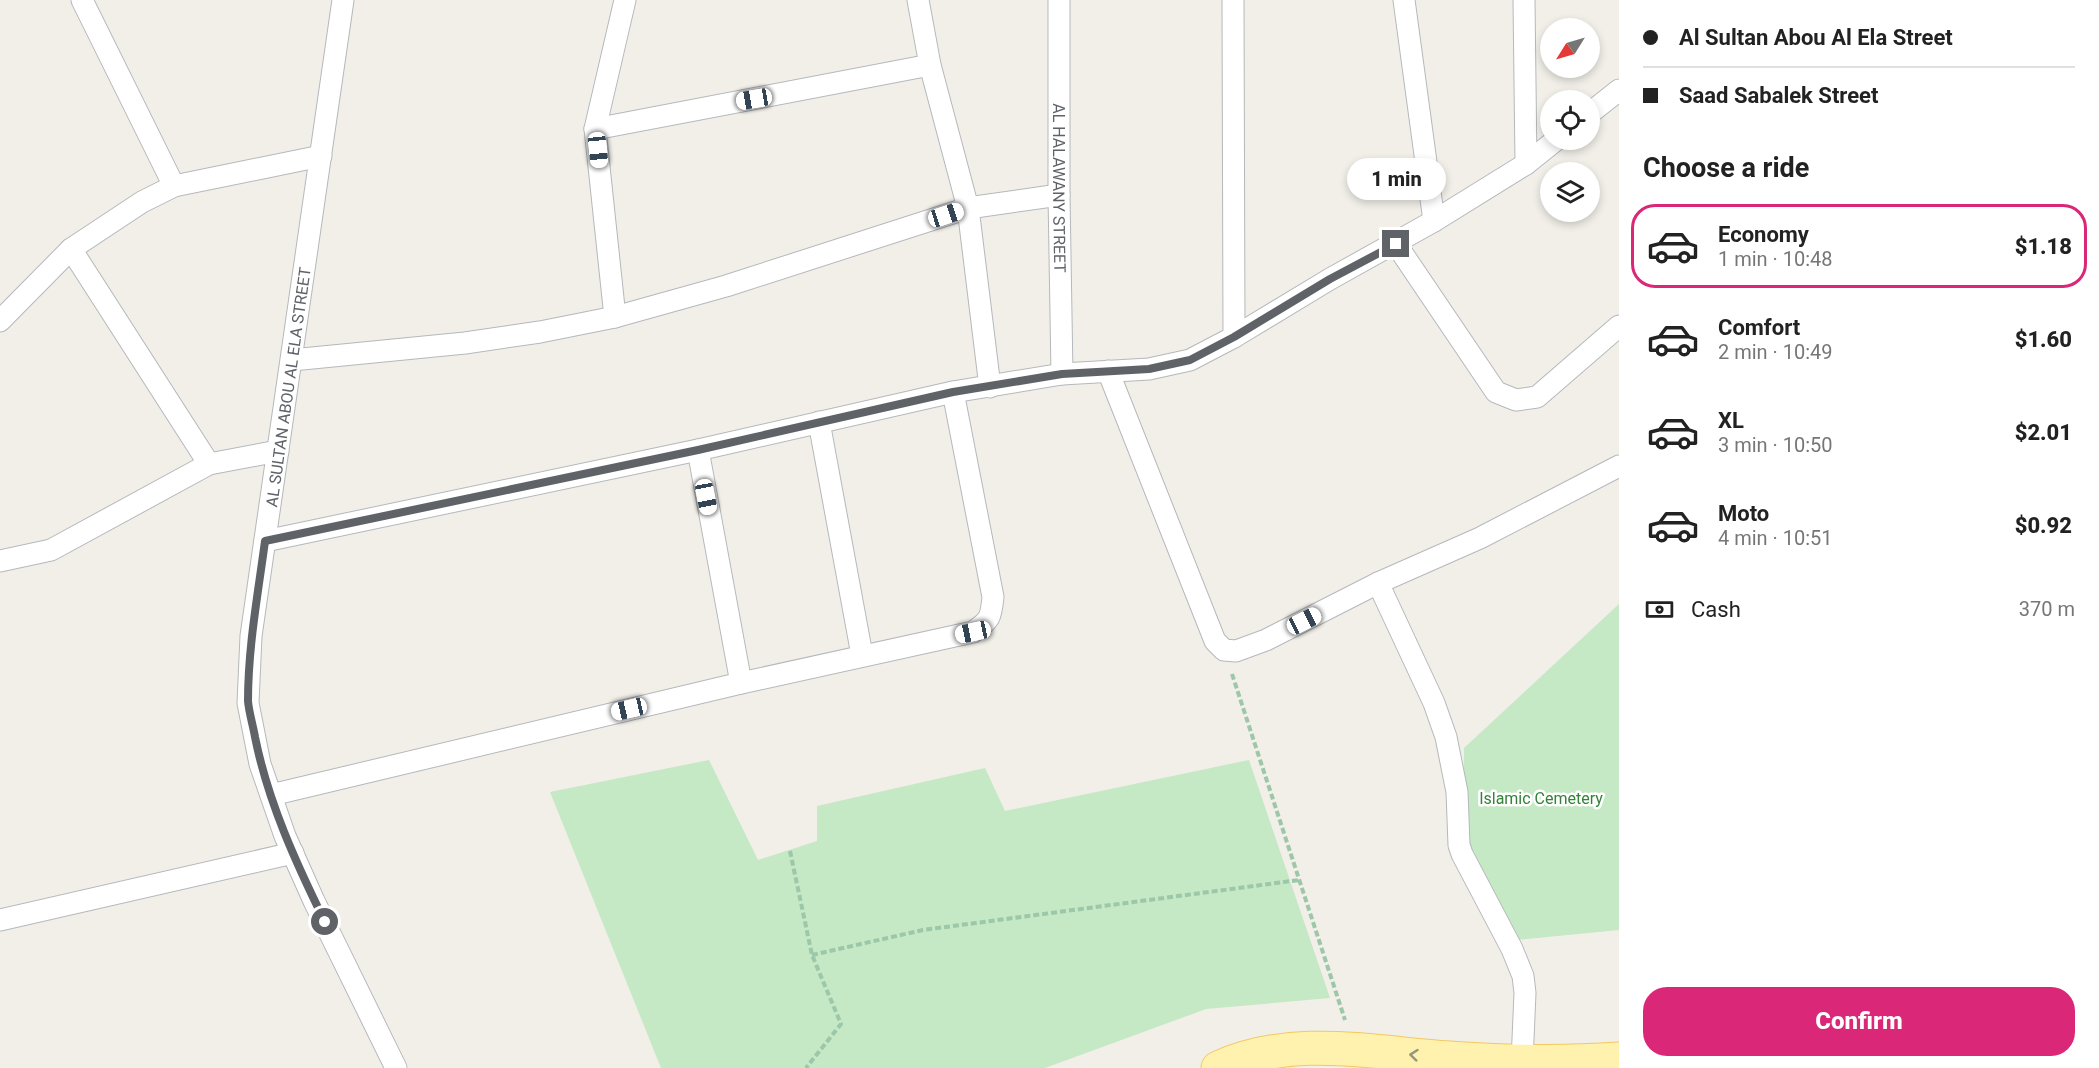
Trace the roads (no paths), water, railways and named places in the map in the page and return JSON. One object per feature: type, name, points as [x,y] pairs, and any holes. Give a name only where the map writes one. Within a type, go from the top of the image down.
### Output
[{"type":"main road","points":[[1218,1068],[1279,1061],[1308,1049],[1355,1048],[1447,1058],[1522,1062],[1619,1059]]},
{"type":"street","points":[[82,0],[174,186]]},
{"type":"street","name":"AL SULTAN ABOU AL ELA STREET","points":[[343,0],[252,636],[248,703],[260,764],[293,853],[396,1068]]},
{"type":"street","points":[[615,317],[595,129],[625,0]]},
{"type":"street","points":[[918,0],[930,65],[968,208],[990,387]]},
{"type":"street","name":"AL HALAWANY STREET","points":[[1059,0],[1062,374]]},
{"type":"street","points":[[1233,0],[1234,337]]},
{"type":"street","points":[[1404,0],[1434,221]]},
{"type":"street","points":[[1524,0],[1526,164]]},
{"type":"street","points":[[595,129],[930,65]]},
{"type":"street","points":[[1600,105],[1619,90]]},
{"type":"street","points":[[265,541],[698,450],[953,392],[1062,374],[1149,369],[1190,360],[1234,337],[1330,279],[1396,244],[1526,164],[1544,150]]},
{"type":"street","points":[[0,321],[71,249],[114,219],[174,186],[321,156]]},
{"type":"street","points":[[292,360],[465,343],[540,332],[615,317],[726,286],[968,208],[1059,195]]},
{"type":"street","points":[[1396,244],[1496,392],[1516,400],[1537,398],[1619,326]]},
{"type":"street","points":[[71,249],[209,464]]},
{"type":"street","points":[[1107,371],[1215,641],[1224,650],[1236,651],[1266,640],[1378,583],[1480,537],[1619,466]]},
{"type":"street","points":[[271,795],[741,682],[973,632],[987,622],[992,614],[993,597],[953,392]]},
{"type":"street","points":[[819,422],[862,656]]},
{"type":"street","points":[[698,450],[741,682]]},
{"type":"street","points":[[2,554],[51,550],[209,464],[278,451]]},
{"type":"street","points":[[1378,583],[1434,703],[1446,737],[1457,792],[1457,822],[1462,854],[1512,949],[1522,976],[1525,993],[1522,1062]]},
{"type":"street","points":[[0,920],[293,853]]},
{"type":"park label","name":"Islamic Cemetery","points":[[1541,798]]}]
